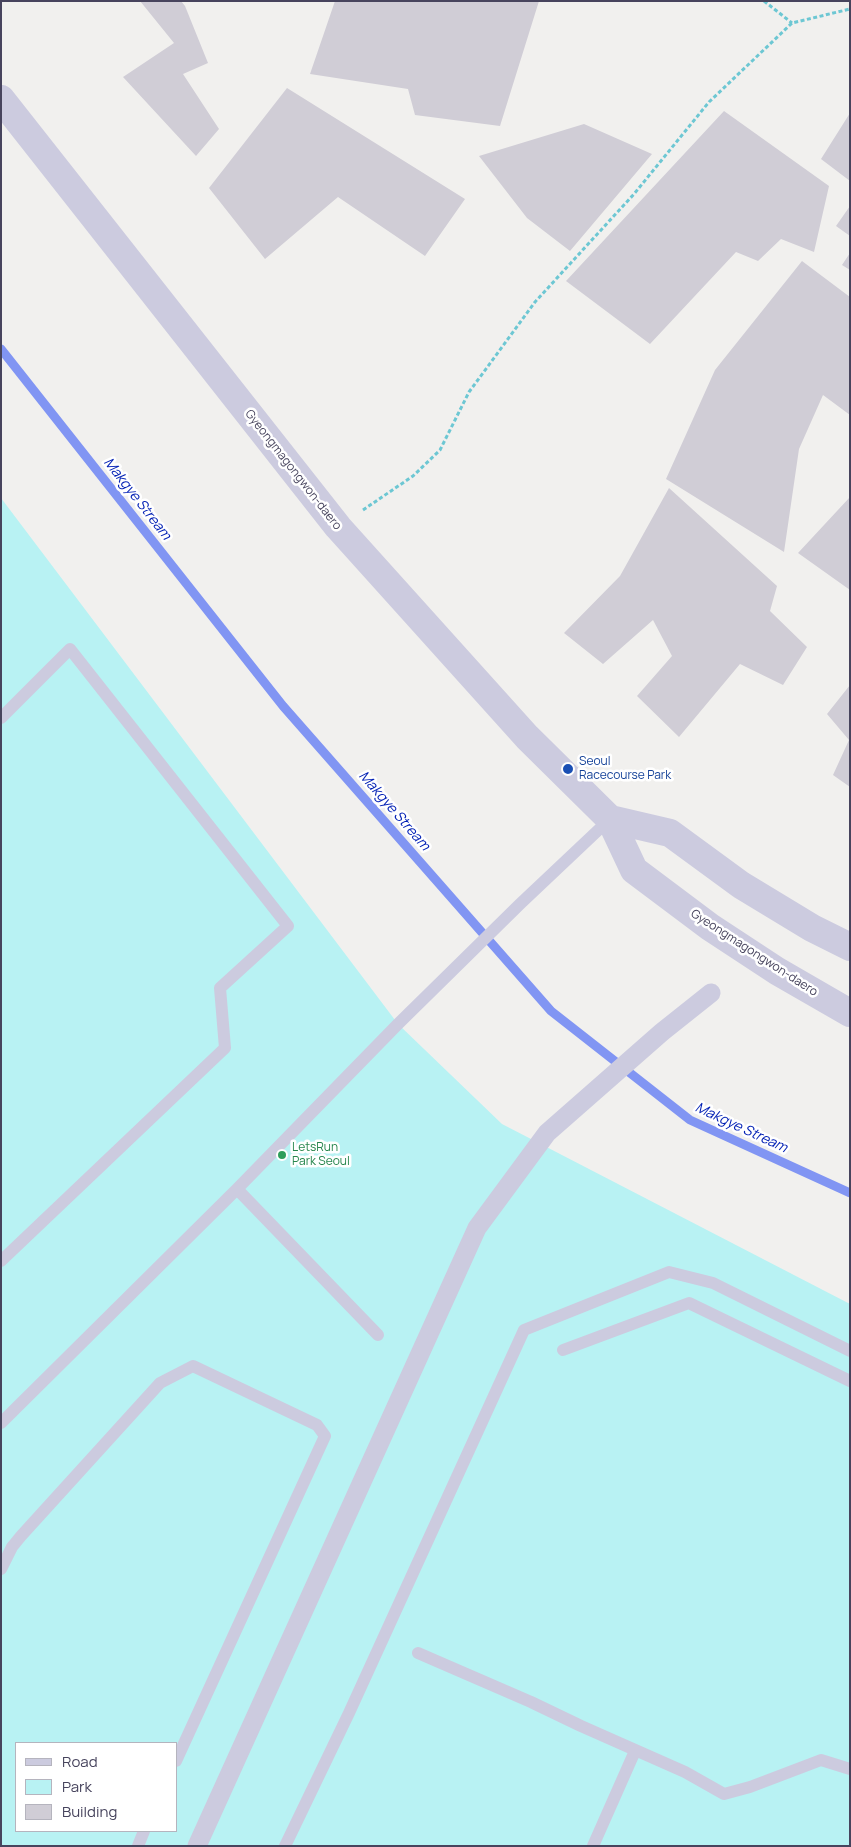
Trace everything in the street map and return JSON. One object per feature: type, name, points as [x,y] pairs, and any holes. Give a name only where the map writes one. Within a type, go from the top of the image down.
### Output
[{"type":"street","name":"Gyeongmagongwon-daero","points":[[1,99],[338,527],[528,737],[610,819],[634,870],[710,927],[777,971],[850,1013]]},
{"type":"street","points":[[610,819],[670,834],[741,885],[812,928],[850,947]]},
{"type":"street","points":[[197,1846],[477,1228],[547,1133],[662,1032],[711,993]]},
{"type":"lane","points":[[1,718],[70,649],[288,926],[220,988],[225,1048],[1,1261]]},
{"type":"lane","points":[[1,1423],[237,1190],[398,1024],[610,819]]},
{"type":"lane","points":[[237,1190],[378,1335]]},
{"type":"lane","points":[[285,1846],[524,1330],[669,1272],[713,1283],[850,1351]]},
{"type":"lane","points":[[563,1350],[689,1303],[850,1381]]},
{"type":"lane","points":[[1,1569],[12,1547],[21,1536],[160,1383],[193,1366],[317,1425],[325,1436],[178,1757]]},
{"type":"lane","points":[[418,1653],[532,1702],[635,1751],[685,1772],[724,1794],[750,1787],[821,1760],[850,1769]]},
{"type":"lane","points":[[593,1846],[635,1751]]},
{"type":"lane","points":[[138,1846],[144,1832]]},
{"type":"path","points":[[764,1],[792,23]]},
{"type":"path","points":[[338,527],[413,476],[440,450],[469,392],[535,302],[634,194],[709,102],[792,23],[850,10]]},
{"type":"green space","name":"LetsRun Park Seoul","points":[[1,498],[398,1024],[502,1124],[850,1304],[850,1846],[1,1846]]},
{"type":"building","points":[[140,1],[181,1],[185,6],[208,63],[183,74],[219,129],[196,156],[123,77],[174,43]]},
{"type":"building","points":[[335,1],[539,1],[500,126],[415,115],[408,89],[310,74]]},
{"type":"building","points":[[287,88],[465,199],[425,256],[338,197],[265,259],[209,188]]},
{"type":"building","points":[[724,111],[829,186],[814,252],[781,239],[758,261],[736,252],[650,344],[566,281]]},
{"type":"building","points":[[850,113],[850,181],[821,159]]},
{"type":"building","points":[[584,124],[652,154],[570,251],[527,218],[479,156]]},
{"type":"building","points":[[850,206],[850,236],[836,226]]},
{"type":"building","points":[[850,253],[850,270],[842,265]]},
{"type":"building","points":[[802,261],[850,297],[850,415],[823,395],[799,449],[784,552],[666,479],[715,370]]},
{"type":"building","points":[[669,488],[777,586],[770,611],[807,647],[783,685],[740,664],[679,737],[637,696],[672,656],[653,620],[603,664],[564,633],[620,576]]},
{"type":"building","points":[[850,497],[850,590],[798,553]]},
{"type":"building","points":[[850,685],[850,787],[833,775],[849,740],[827,714]]},
{"type":"waterway","name":"Makgye Stream","points":[[1,349],[283,706],[551,1011],[690,1120],[850,1193]]},
{"type":"place","name":"Seoul Racecourse Park","points":[[568,769]]},
{"type":"place","name":"LetsRun Park Seoul","points":[[282,1155]]}]
